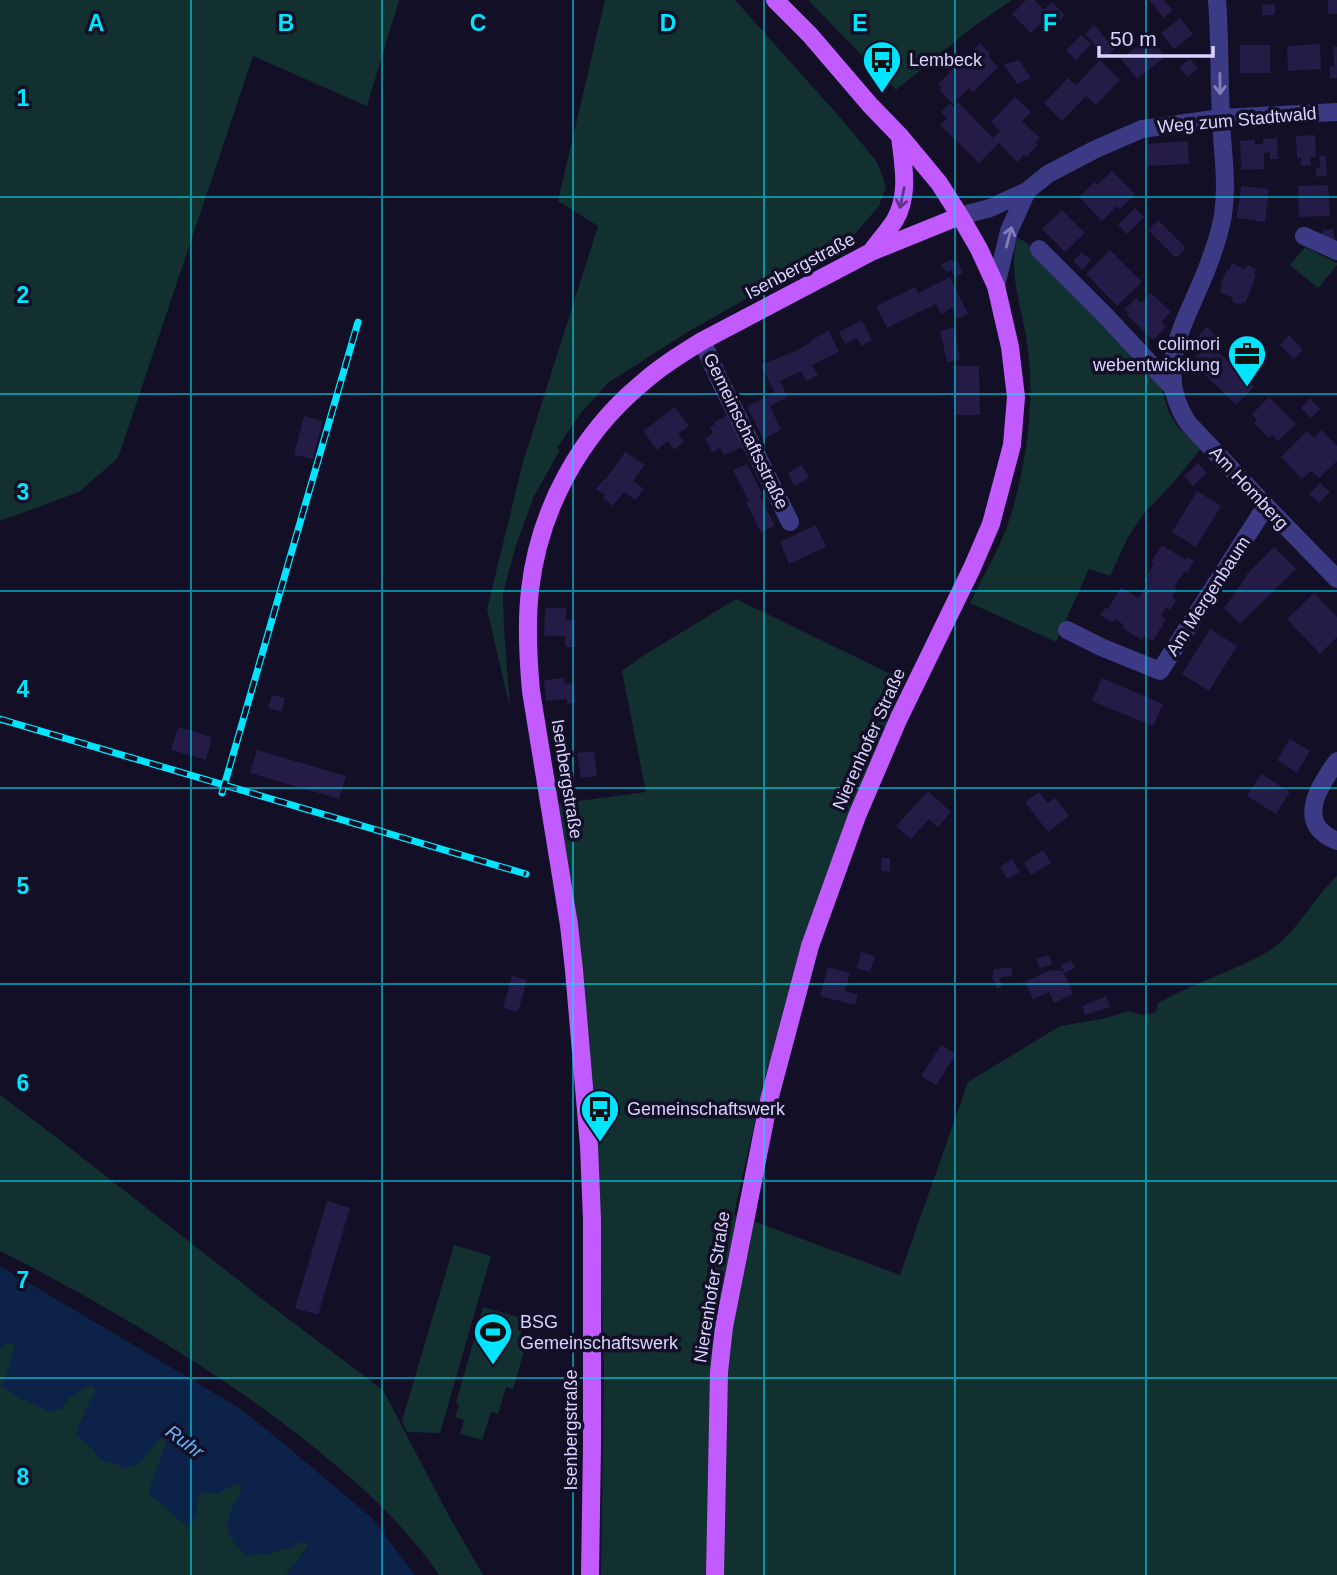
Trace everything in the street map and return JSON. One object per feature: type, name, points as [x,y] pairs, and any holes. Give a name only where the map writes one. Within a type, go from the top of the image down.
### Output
[{"type":"main road","name":"Nierenhofer Straße","points":[[715,1575],[718,1405],[724,1327],[769,1100],[810,946],[857,816],[898,720],[991,524],[1012,445],[1016,397],[1008,336],[996,286],[960,216],[939,183],[900,136],[775,0]]},
{"type":"main road","points":[[871,252],[895,219],[903,199],[905,184],[900,136]]},
{"type":"main road","name":"Isenbergstraße","points":[[590,1575],[592,1220],[589,1146],[575,970],[531,691],[527,643],[530,591],[539,541],[550,508],[586,442],[642,382],[702,341],[871,252],[960,216]]},
{"type":"street","name":"Am Homberg","points":[[1217,0],[1225,168],[1223,213],[1206,271],[1177,339],[1172,366],[1173,388],[1188,422],[1337,579]]},
{"type":"street","name":"Weg zum Stadtwald","points":[[960,216],[990,208],[1027,191],[1048,174],[1136,131],[1221,118],[1337,112]]},
{"type":"street","name":"Weg zum Stadtwald","points":[[996,286],[1009,231],[1027,191]]},
{"type":"street","points":[[1304,236],[1337,251]]},
{"type":"street","name":"Am Homberg","points":[[1039,249],[1173,388]]},
{"type":"street","name":"Gemeinschaftsstraße","points":[[702,341],[790,522]]},
{"type":"street","name":"Am Mergenbaum","points":[[1067,630],[1101,647],[1160,670],[1266,506]]},
{"type":"street","points":[[1337,761],[1318,791],[1313,809],[1314,820],[1319,829],[1337,841]]},
{"type":"green space","points":[[0,0],[399,0],[367,106],[253,56],[118,458],[79,492],[0,521]]},
{"type":"green space","points":[[605,0],[735,0],[877,162],[886,187],[879,206],[854,235],[816,260],[689,331],[608,383],[580,414],[557,448],[560,450],[534,496],[516,545],[503,594],[510,708],[487,609],[523,462],[598,226],[558,201]]},
{"type":"green space","points":[[808,0],[1012,0],[974,26],[896,90]]},
{"type":"green space","points":[[1017,238],[1026,242],[1152,369],[1169,412],[1179,429],[1202,447],[1146,511],[1128,537],[1110,576],[1089,569],[1056,642],[970,603],[1007,527],[1021,475],[1028,433],[1030,370],[1015,280],[1014,252]]},
{"type":"green space","points":[[1305,247],[1337,263],[1318,288],[1290,265]]},
{"type":"green space","points":[[736,599],[905,681],[840,839],[764,1081],[734,1214],[900,1275],[968,1082],[1060,1026],[1129,1011],[1142,1015],[1156,1012],[1158,1003],[1266,953],[1290,933],[1337,876],[1337,1575],[601,1575],[604,1371],[598,1180],[556,804],[646,792],[622,671]]},
{"type":"green space","points":[[0,1095],[383,1390],[483,1575],[439,1575],[416,1544],[376,1502],[311,1445],[265,1410],[145,1331],[0,1251]]},
{"type":"green space","points":[[454,1245],[491,1256],[440,1433],[407,1432],[402,1421]]},
{"type":"green space","name":"BSG Gemeinschaftswerk","points":[[483,1307],[525,1319],[519,1342],[526,1344],[513,1389],[506,1387],[498,1414],[491,1412],[482,1440],[460,1434],[464,1420],[455,1417],[459,1404],[456,1403]]},
{"type":"green space","points":[[0,1310],[234,1484],[236,1482],[243,1487],[302,1541],[309,1544],[301,1554],[318,1575],[0,1575]]},
{"type":"water","name":"Ruhr","points":[[0,1266],[238,1407],[373,1519],[415,1575],[286,1575],[308,1544],[302,1542],[267,1555],[258,1553],[247,1556],[228,1531],[229,1515],[243,1487],[236,1483],[218,1494],[205,1492],[199,1495],[197,1514],[188,1527],[148,1493],[167,1440],[160,1438],[139,1464],[122,1468],[100,1460],[92,1448],[76,1435],[95,1391],[94,1386],[70,1397],[62,1409],[50,1412],[1,1386],[15,1344],[8,1343],[0,1348]]},
{"type":"building","points":[[1026,0],[1034,0],[1044,10],[1052,2],[1065,15],[1054,26],[1046,18],[1031,33],[1012,14]]},
{"type":"building","points":[[1149,0],[1164,0],[1173,10],[1164,18]]},
{"type":"building","points":[[1328,0],[1337,0],[1337,14],[1328,14]]},
{"type":"building","points":[[1275,4],[1275,15],[1262,15],[1262,5]]},
{"type":"building","points":[[1180,18],[1193,34],[1174,49],[1161,33]]},
{"type":"building","points":[[1094,25],[1110,43],[1114,38],[1120,44],[1106,57],[1085,34]]},
{"type":"building","points":[[1081,35],[1091,44],[1076,60],[1066,50]]},
{"type":"building","points":[[1149,37],[1165,57],[1137,79],[1121,59]]},
{"type":"building","points":[[980,43],[998,67],[973,92],[969,88],[953,104],[939,90],[942,87],[938,84]]},
{"type":"building","points":[[1320,44],[1321,69],[1288,71],[1287,46]]},
{"type":"building","points":[[1240,45],[1270,45],[1270,73],[1240,73]]},
{"type":"building","points":[[1333,47],[1337,47],[1337,78],[1330,78],[1330,66],[1334,66]]},
{"type":"building","points":[[1190,59],[1198,69],[1188,77],[1179,67]]},
{"type":"building","points":[[1019,60],[1031,78],[1017,84],[1004,65]]},
{"type":"building","points":[[1100,60],[1120,80],[1096,105],[1086,96],[1062,121],[1044,103],[1068,78],[1076,85]]},
{"type":"building","points":[[1015,97],[1031,112],[1022,121],[1040,138],[1035,143],[1038,145],[1017,162],[999,143],[979,163],[940,125],[947,118],[941,112],[950,103],[953,107],[958,102],[993,138],[1000,131],[991,122]]},
{"type":"building","points":[[1315,135],[1316,157],[1310,157],[1311,165],[1301,166],[1301,158],[1297,158],[1296,136]]},
{"type":"building","points":[[1277,138],[1278,159],[1270,159],[1270,152],[1264,153],[1264,169],[1241,170],[1240,141],[1255,140],[1255,144],[1263,144],[1263,139]]},
{"type":"building","points":[[1188,141],[1189,164],[1147,166],[1146,144]]},
{"type":"building","points":[[1319,156],[1326,156],[1327,176],[1316,177],[1316,168],[1320,168]]},
{"type":"building","points":[[1112,171],[1135,194],[1120,209],[1117,206],[1102,221],[1079,197],[1094,182],[1097,185]]},
{"type":"building","points":[[1328,185],[1330,216],[1299,217],[1298,186]]},
{"type":"building","points":[[1241,186],[1269,189],[1265,222],[1237,218]]},
{"type":"building","points":[[1135,208],[1144,217],[1127,234],[1118,225]]},
{"type":"building","points":[[1062,210],[1085,233],[1065,252],[1042,229]]},
{"type":"building","points":[[1158,220],[1186,248],[1176,258],[1148,230]]},
{"type":"building","points":[[1333,229],[1336,246],[1323,240],[1322,230]]},
{"type":"building","points":[[1110,250],[1142,282],[1117,306],[1086,274]]},
{"type":"building","points":[[1082,252],[1091,260],[1082,270],[1073,261]]},
{"type":"building","points":[[950,260],[957,261],[963,273],[955,277],[951,270],[946,273],[941,264]]},
{"type":"building","points":[[1232,263],[1245,269],[1247,265],[1256,269],[1251,289],[1245,303],[1242,302],[1241,305],[1232,302],[1233,298],[1220,292],[1227,269],[1229,270]]},
{"type":"building","points":[[950,277],[968,314],[957,319],[952,308],[941,314],[936,304],[887,328],[876,306],[915,287],[918,293]]},
{"type":"building","points":[[1151,293],[1171,312],[1161,322],[1166,327],[1153,340],[1127,315],[1129,313],[1125,309],[1136,298],[1141,303]]},
{"type":"building","points":[[862,320],[872,340],[861,346],[857,338],[845,344],[839,332]]},
{"type":"building","points":[[954,327],[960,359],[947,362],[940,331]]},
{"type":"building","points":[[1207,327],[1216,335],[1207,344],[1198,336]]},
{"type":"building","points":[[829,331],[839,352],[812,365],[818,375],[806,381],[801,371],[780,381],[788,397],[770,406],[781,430],[763,439],[747,406],[775,393],[761,365],[797,350]]},
{"type":"building","points":[[1289,335],[1303,350],[1294,359],[1280,345]]},
{"type":"building","points":[[1209,343],[1254,387],[1236,405],[1191,361]]},
{"type":"building","points":[[953,366],[979,366],[980,415],[954,415]]},
{"type":"building","points":[[1269,397],[1296,424],[1278,441],[1272,435],[1269,438],[1254,423],[1257,420],[1252,414]]},
{"type":"building","points":[[1310,398],[1320,409],[1311,418],[1301,408]]},
{"type":"building","points":[[675,407],[689,426],[678,434],[684,442],[674,450],[668,441],[657,450],[643,431]]},
{"type":"building","points":[[728,415],[743,447],[724,455],[720,448],[712,452],[705,438],[713,434],[710,427],[714,422]]},
{"type":"building","points":[[304,416],[323,421],[313,459],[294,455]]},
{"type":"building","points":[[1322,430],[1337,446],[1337,461],[1319,478],[1311,471],[1302,479],[1281,457],[1307,431],[1314,438]]},
{"type":"building","points":[[625,452],[645,465],[633,481],[644,489],[635,500],[624,492],[613,506],[603,498],[605,495],[596,489]]},
{"type":"building","points":[[1198,463],[1207,473],[1193,486],[1184,476]]},
{"type":"building","points":[[747,464],[775,526],[761,533],[733,470]]},
{"type":"building","points":[[802,465],[809,478],[794,486],[788,473]]},
{"type":"building","points":[[1320,483],[1330,492],[1319,503],[1309,494]]},
{"type":"building","points":[[1197,491],[1221,506],[1196,547],[1172,532]]},
{"type":"building","points":[[816,525],[826,547],[789,564],[780,542]]},
{"type":"building","points":[[1162,545],[1186,560],[1188,557],[1194,561],[1174,587],[1177,589],[1172,598],[1176,600],[1170,610],[1166,607],[1161,616],[1166,619],[1153,641],[1144,636],[1142,640],[1122,628],[1124,625],[1115,619],[1113,623],[1100,615],[1105,608],[1108,609],[1121,587],[1139,598],[1148,583],[1144,581],[1154,564],[1151,562]]},
{"type":"building","points":[[1274,547],[1296,569],[1240,624],[1224,608],[1246,575]]},
{"type":"building","points":[[1314,593],[1337,617],[1337,637],[1320,654],[1287,619]]},
{"type":"building","points":[[545,608],[566,608],[566,620],[575,620],[575,647],[565,647],[565,636],[544,636]]},
{"type":"building","points":[[1210,629],[1237,646],[1209,691],[1182,674]]},
{"type":"building","points":[[564,678],[565,684],[574,683],[576,703],[567,704],[567,699],[546,701],[544,680]]},
{"type":"building","points":[[1102,678],[1163,704],[1153,726],[1092,701]]},
{"type":"building","points":[[272,695],[285,698],[282,712],[268,708]]},
{"type":"building","points":[[178,727],[212,737],[206,760],[171,750]]},
{"type":"building","points":[[1290,739],[1310,751],[1297,773],[1277,760]]},
{"type":"building","points":[[257,750],[346,776],[339,799],[250,773]]},
{"type":"building","points":[[594,751],[597,776],[581,778],[577,753]]},
{"type":"building","points":[[1261,774],[1290,792],[1276,814],[1247,796]]},
{"type":"building","points":[[928,791],[951,812],[938,827],[929,819],[911,839],[896,826]]},
{"type":"building","points":[[1039,792],[1048,803],[1055,798],[1069,816],[1048,832],[1025,802]]},
{"type":"building","points":[[1043,850],[1051,863],[1031,875],[1024,863]]},
{"type":"building","points":[[882,858],[890,858],[890,872],[881,871]]},
{"type":"building","points":[[1012,859],[1020,872],[1007,879],[1000,867]]},
{"type":"building","points":[[861,952],[875,956],[870,972],[857,968]]},
{"type":"building","points":[[1049,955],[1052,964],[1040,968],[1036,959]]},
{"type":"building","points":[[1071,960],[1075,968],[1065,973],[1061,965]]},
{"type":"building","points":[[828,967],[850,973],[845,991],[858,995],[855,1005],[820,996]]},
{"type":"building","points":[[1011,967],[1013,975],[999,978],[1003,986],[997,989],[992,976],[993,970]]},
{"type":"building","points":[[1050,970],[1063,971],[1073,994],[1054,1003],[1049,992],[1033,999],[1025,982]]},
{"type":"building","points":[[512,976],[527,980],[518,1012],[503,1008]]},
{"type":"building","points":[[1106,996],[1110,1007],[1085,1015],[1082,1006]]},
{"type":"building","points":[[941,1045],[956,1054],[936,1085],[921,1076]]},
{"type":"building","points":[[327,1201],[350,1208],[318,1315],[295,1308]]},
{"type":"railway","points":[[222,793],[358,322]]},
{"type":"railway","points":[[0,719],[526,874]]},
{"type":"place","name":"Lembeck","points":[[882,94]]},
{"type":"place","name":"colimori webentwicklung","points":[[1247,388]]},
{"type":"place","name":"Gemeinschaftswerk","points":[[600,1143]]},
{"type":"place","name":"BSG Gemeinschaftswerk","points":[[493,1366]]}]
